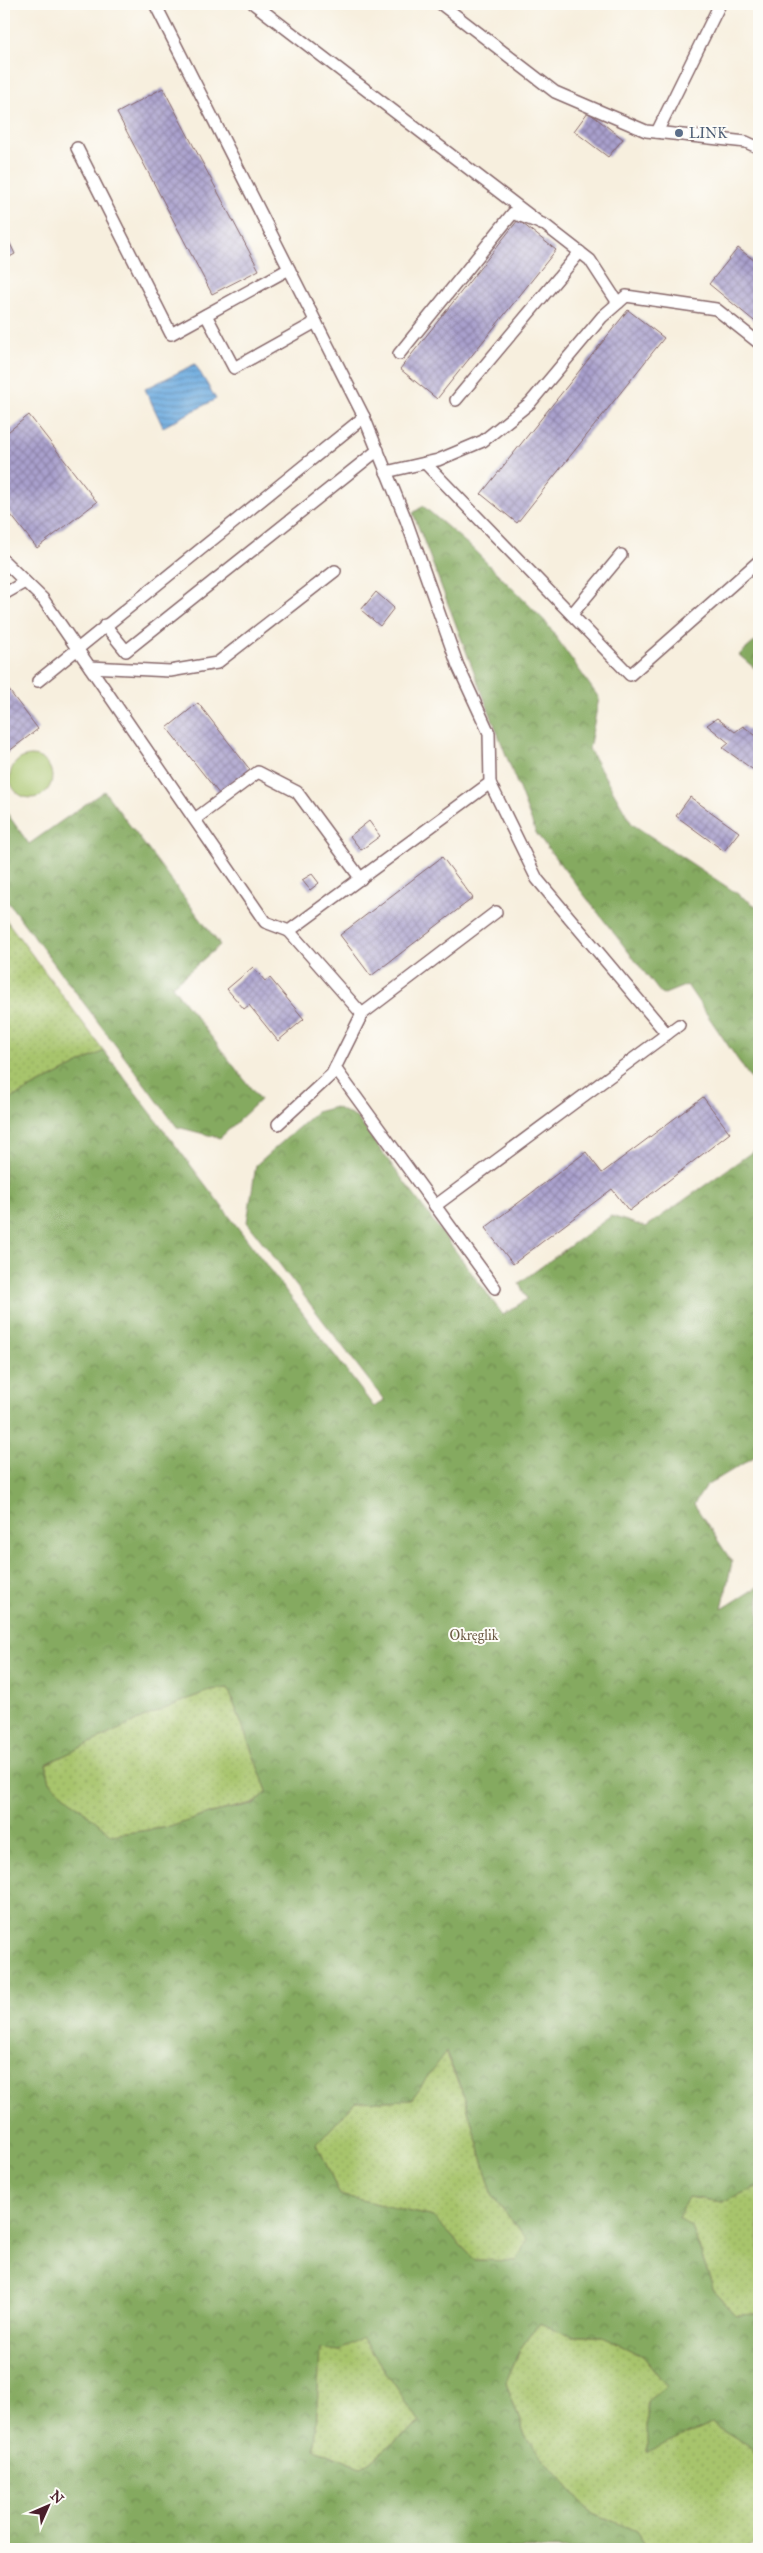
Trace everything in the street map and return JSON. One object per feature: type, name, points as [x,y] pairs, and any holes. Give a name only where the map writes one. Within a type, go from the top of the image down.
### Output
[{"type":"lane","points":[[155,4],[364,417],[458,666],[489,734],[490,783],[538,879],[667,1034]]},
{"type":"lane","points":[[254,4],[590,260],[618,303]]},
{"type":"lane","points":[[441,4],[555,92],[646,131],[746,142],[759,148]]},
{"type":"lane","points":[[657,132],[720,4]]},
{"type":"lane","points":[[77,148],[171,334],[289,269]]},
{"type":"lane","points":[[399,354],[513,213],[541,224]]},
{"type":"lane","points":[[456,400],[580,252]]},
{"type":"lane","points":[[386,472],[425,463],[483,441],[530,403],[602,317],[626,296],[716,309],[759,343]]},
{"type":"lane","points":[[206,315],[234,368],[316,322]]},
{"type":"lane","points":[[38,681],[104,625],[364,417]]},
{"type":"lane","points":[[104,625],[126,651],[378,450]]},
{"type":"lane","points":[[425,463],[630,674],[759,561]]},
{"type":"lane","points":[[572,614],[621,555]]},
{"type":"lane","points":[[4,556],[7,565],[44,599],[265,922],[289,931],[362,1014]]},
{"type":"lane","points":[[90,667],[170,671],[217,663],[335,571]]},
{"type":"lane","points":[[4,594],[25,582]]},
{"type":"lane","points":[[195,819],[258,772],[296,792],[361,878]]},
{"type":"lane","points":[[289,931],[490,783]]},
{"type":"lane","points":[[278,1124],[332,1074],[362,1014],[496,912]]},
{"type":"lane","points":[[435,1206],[679,1025]]},
{"type":"lane","points":[[335,1068],[495,1288]]},
{"type":"green space","points":[[423,506],[471,547],[544,620],[599,698],[589,749],[632,824],[759,908],[759,1091],[687,985],[662,995],[536,833],[413,513]]},
{"type":"green space","points":[[759,638],[759,672],[739,655]]},
{"type":"green space","points":[[35,756],[43,759],[49,765],[52,777],[49,789],[43,795],[27,798],[19,795],[13,789],[10,773],[13,765],[19,759]]},
{"type":"green space","points":[[104,791],[220,945],[172,986],[260,1100],[220,1138],[177,1127],[4,897],[4,809],[29,844]]},
{"type":"green space","points":[[4,917],[104,1051],[4,1102]]},
{"type":"green space","name":"Okręglik","points":[[104,1051],[374,1407],[384,1400],[247,1222],[256,1165],[316,1112],[335,1107],[357,1118],[503,1315],[527,1299],[519,1283],[611,1216],[646,1227],[759,1147],[759,1454],[706,1486],[694,1504],[732,1562],[722,1609],[759,1586],[759,2186],[722,2202],[688,2197],[678,2218],[692,2227],[714,2291],[736,2315],[759,2314],[759,2463],[749,2445],[712,2423],[647,2452],[647,2401],[667,2386],[643,2356],[601,2336],[572,2336],[539,2323],[520,2349],[506,2382],[526,2438],[589,2511],[636,2531],[648,2549],[4,2549],[4,1102]],"holes":[[[228,1688],[267,1791],[256,1803],[211,1813],[170,1827],[112,1835],[50,1782],[46,1764],[147,1716],[210,1690]],[[446,2052],[465,2099],[493,2197],[527,2239],[517,2261],[475,2260],[433,2217],[340,2195],[317,2144],[355,2102],[411,2100]],[[362,2337],[420,2422],[361,2468],[315,2449],[320,2349],[340,2351]]]},
{"type":"green space","points":[[228,1688],[267,1791],[256,1802],[211,1813],[170,1827],[112,1835],[50,1782],[46,1764],[147,1716],[210,1690]]},
{"type":"green space","points":[[445,2052],[465,2099],[493,2197],[528,2239],[517,2261],[475,2260],[433,2217],[340,2195],[317,2144],[355,2102],[411,2100]]},
{"type":"green space","points":[[759,2186],[759,2314],[736,2315],[714,2291],[692,2227],[678,2218],[687,2197],[722,2202]]},
{"type":"green space","points":[[539,2323],[572,2336],[601,2336],[643,2356],[667,2386],[647,2451],[712,2423],[749,2445],[759,2463],[759,2542],[743,2549],[648,2549],[636,2531],[589,2511],[526,2438],[506,2382],[520,2349]]},
{"type":"green space","points":[[362,2337],[420,2422],[361,2468],[315,2449],[320,2348],[340,2351]]},
{"type":"water","points":[[195,364],[216,399],[163,427],[145,389]]},
{"type":"building","points":[[163,88],[259,270],[212,294],[117,113]]},
{"type":"building","points":[[588,112],[623,139],[608,157],[574,131]]},
{"type":"building","points":[[518,220],[556,250],[437,399],[400,369]]},
{"type":"building","points":[[4,231],[15,254],[4,260]]},
{"type":"building","points":[[738,248],[759,264],[759,325],[709,284]]},
{"type":"building","points":[[628,310],[664,338],[517,523],[481,494]]},
{"type":"building","points":[[29,415],[97,502],[37,548],[4,506],[4,435]]},
{"type":"building","points":[[376,592],[394,608],[380,626],[361,610]]},
{"type":"building","points":[[8,689],[38,729],[4,755],[4,693]]},
{"type":"building","points":[[198,703],[251,771],[220,795],[167,728]]},
{"type":"building","points":[[717,718],[735,732],[743,726],[759,738],[759,774],[723,748],[729,743],[707,725]]},
{"type":"building","points":[[690,797],[739,832],[724,851],[676,816]]},
{"type":"building","points":[[369,821],[380,836],[361,850],[350,836]]},
{"type":"building","points":[[442,857],[473,898],[371,976],[340,935]]},
{"type":"building","points":[[312,874],[319,883],[310,890],[302,880]]},
{"type":"building","points":[[253,967],[265,981],[270,978],[304,1019],[278,1041],[249,1005],[244,1009],[227,989]]},
{"type":"building","points":[[703,1097],[730,1133],[629,1211],[612,1189],[513,1264],[485,1228],[586,1152],[602,1173]]},
{"type":"place","name":"LINK","points":[[679,133]]}]
